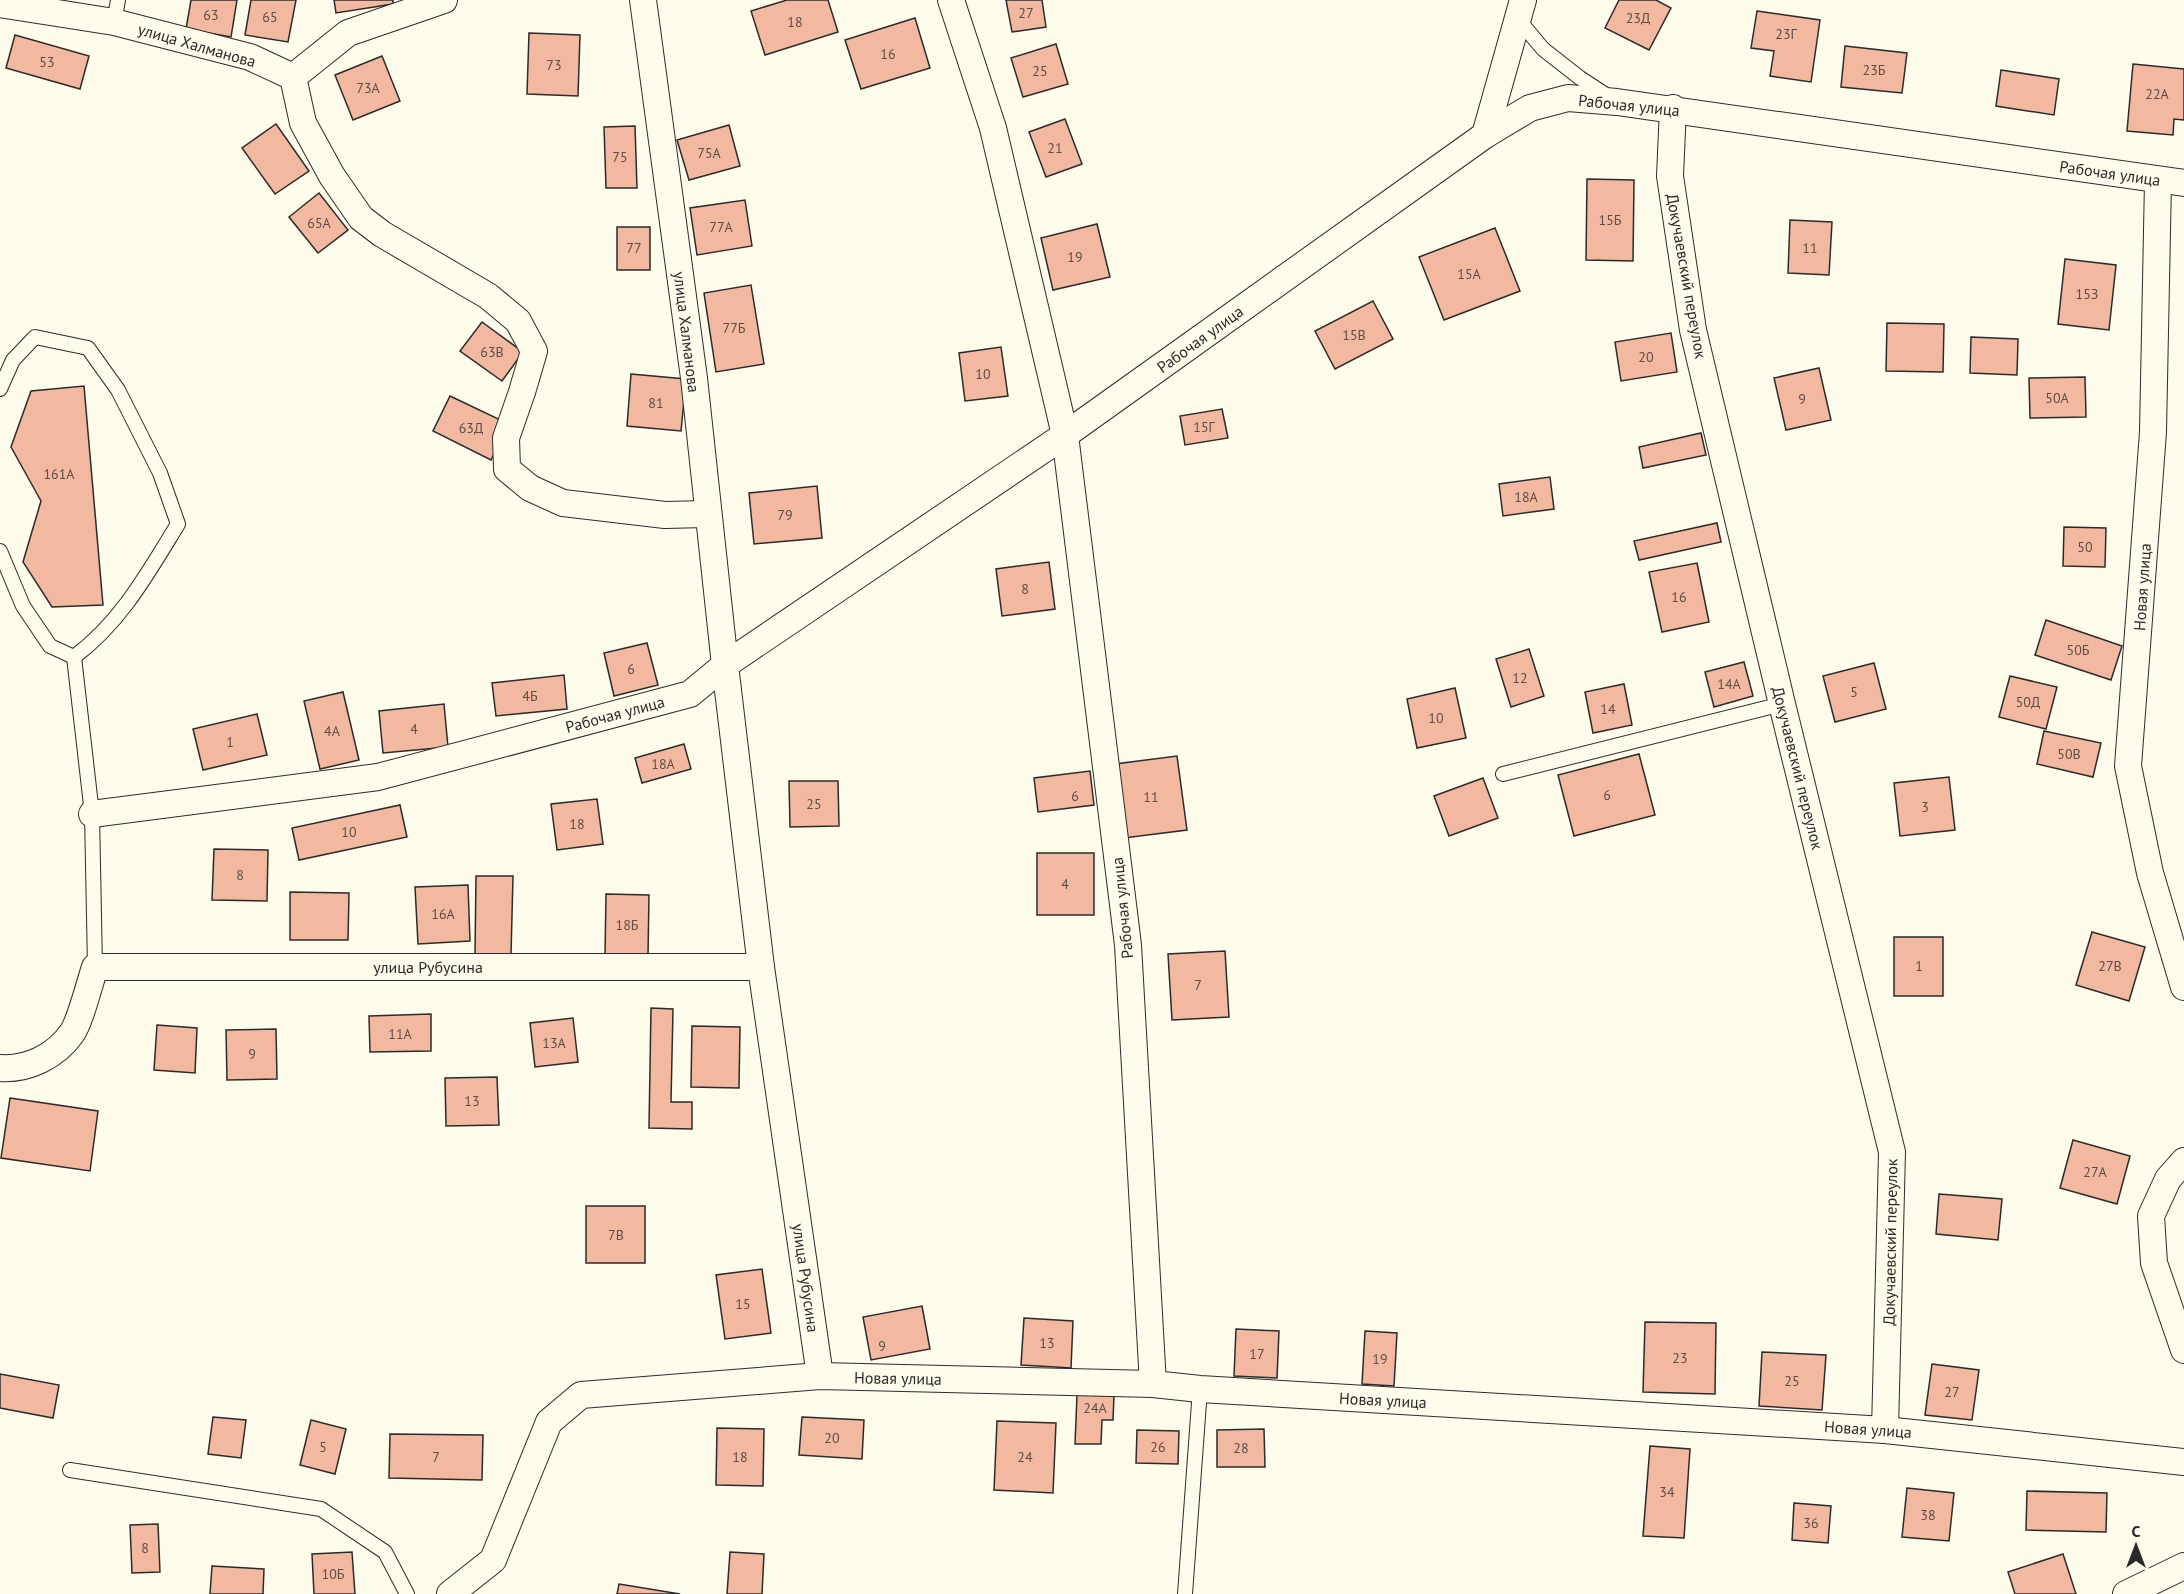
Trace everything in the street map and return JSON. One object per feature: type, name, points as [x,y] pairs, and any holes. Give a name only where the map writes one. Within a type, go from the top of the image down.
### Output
[{"type":"street","points":[[444,0],[348,33],[293,77],[303,123],[332,176],[361,218],[382,234],[488,296],[518,321],[534,351],[506,438],[507,469],[530,488],[563,503],[665,515],[707,514]]},
{"type":"street","name":"улица Халманова","points":[[643,0],[694,378],[724,665]]},
{"type":"street","name":"Рабочая улица","points":[[951,0],[993,128],[1065,435],[1128,945],[1153,1384]]},
{"type":"street","name":"улица Халманова","points":[[0,4],[116,11],[250,57],[293,77]]},
{"type":"street","points":[[1485,135],[1520,10]]},
{"type":"street","name":"Рабочая улица","points":[[92,814],[378,777],[690,694],[724,665],[1065,435],[1485,135],[1530,108],[1568,98],[1673,108],[2184,183]]},
{"type":"street","name":"Докучаевский переулок","points":[[1673,108],[1670,176],[1693,330],[1892,1152],[1886,1430]]},
{"type":"street","name":"Новая улица","points":[[2158,181],[2153,432],[2128,766],[2150,873],[2184,987]]},
{"type":"street","name":"улица Рубусина","points":[[724,665],[761,967],[820,1376]]},
{"type":"street","points":[[0,1068],[32,1065],[53,1053],[73,1032],[95,967]]},
{"type":"street","name":"улица Рубусина","points":[[95,967],[761,967]]},
{"type":"street","points":[[2184,1161],[2168,1179],[2151,1216],[2154,1263],[2184,1350]]},
{"type":"street","name":"Новая улица","points":[[450,1594],[493,1560],[549,1422],[581,1395],[820,1376],[1153,1384],[1200,1389],[1886,1430],[2184,1462]]},
{"type":"street","points":[[2126,1594],[2184,1566]]},
{"type":"lane","points":[[1520,10],[1543,49],[1580,78],[1617,102]]},
{"type":"lane","points":[[0,389],[13,360],[35,337],[88,348],[118,390],[160,473],[178,524],[138,591],[93,643],[74,657]]},
{"type":"lane","points":[[0,551],[23,606],[50,646],[74,657]]},
{"type":"lane","points":[[74,657],[92,814],[95,967]]},
{"type":"lane","points":[[1503,774],[1782,704]]},
{"type":"lane","points":[[1185,1594],[1200,1389]]},
{"type":"lane","points":[[70,1470],[321,1509],[385,1552],[407,1594]]},
{"type":"building","points":[[191,0],[237,0],[231,37],[186,29]]},
{"type":"building","points":[[251,0],[296,0],[288,42],[245,35]]},
{"type":"building","points":[[334,0],[393,0],[393,4],[336,13]]},
{"type":"building","points":[[787,0],[828,0],[838,32],[765,55],[751,11]]},
{"type":"building","points":[[1006,0],[1042,0],[1046,27],[1012,32]]},
{"type":"building","points":[[1619,0],[1656,0],[1671,8],[1649,50],[1605,28]]},
{"type":"building","points":[[1757,11],[1820,20],[1811,82],[1770,76],[1774,51],[1751,48]]},
{"type":"building","points":[[915,18],[930,68],[861,89],[845,40]]},
{"type":"building","points":[[529,33],[580,35],[578,96],[527,94]]},
{"type":"building","points":[[15,35],[89,56],[80,89],[6,68]]},
{"type":"building","points":[[1056,44],[1068,84],[1023,97],[1011,58]]},
{"type":"building","points":[[1845,46],[1907,53],[1902,93],[1841,87]]},
{"type":"building","points":[[382,56],[400,101],[353,120],[335,75]]},
{"type":"building","points":[[2133,64],[2184,69],[2184,120],[2174,119],[2173,135],[2127,131]]},
{"type":"building","points":[[2001,70],[2059,79],[2054,115],[1996,106]]},
{"type":"building","points":[[1065,119],[1082,164],[1046,177],[1029,132]]},
{"type":"building","points":[[276,124],[309,171],[275,194],[242,148]]},
{"type":"building","points":[[729,125],[740,166],[689,180],[677,140]]},
{"type":"building","points":[[635,126],[637,188],[606,188],[604,127]]},
{"type":"building","points":[[1587,179],[1634,180],[1633,261],[1586,260]]},
{"type":"building","points":[[319,193],[348,230],[318,253],[289,217]]},
{"type":"building","points":[[745,200],[752,246],[697,255],[690,208]]},
{"type":"building","points":[[1790,220],[1832,222],[1829,275],[1788,273]]},
{"type":"building","points":[[1097,224],[1110,277],[1053,290],[1041,238]]},
{"type":"building","points":[[617,227],[650,227],[650,270],[617,270]]},
{"type":"building","points":[[1495,228],[1520,291],[1444,320],[1419,257]]},
{"type":"building","points":[[2065,259],[2116,265],[2109,330],[2058,324]]},
{"type":"building","points":[[751,285],[764,364],[716,372],[704,293]]},
{"type":"building","points":[[1373,301],[1393,339],[1335,369],[1315,331]]},
{"type":"building","points":[[482,322],[523,352],[502,381],[460,351]]},
{"type":"building","points":[[1887,323],[1944,324],[1943,372],[1886,371]]},
{"type":"building","points":[[1671,333],[1677,372],[1621,381],[1615,342]]},
{"type":"building","points":[[1971,337],[2018,339],[2017,375],[1970,373]]},
{"type":"building","points":[[1001,347],[1008,396],[965,401],[959,353]]},
{"type":"building","points":[[1819,368],[1831,420],[1786,430],[1774,378]]},
{"type":"building","points":[[631,374],[686,379],[681,431],[627,426]]},
{"type":"building","points":[[2085,377],[2086,417],[2030,418],[2029,378]]},
{"type":"building","points":[[84,386],[103,605],[52,607],[23,562],[41,501],[11,447],[31,391]]},
{"type":"building","points":[[450,396],[509,424],[491,460],[433,431]]},
{"type":"building","points":[[1222,409],[1228,438],[1185,445],[1180,416]]},
{"type":"building","points":[[1701,433],[1706,455],[1643,468],[1639,447]]},
{"type":"building","points":[[1550,477],[1554,509],[1503,516],[1499,484]]},
{"type":"building","points":[[817,486],[822,538],[754,544],[749,493]]},
{"type":"building","points":[[1717,523],[1721,542],[1639,560],[1634,541]]},
{"type":"building","points":[[2064,527],[2106,528],[2105,567],[2063,566]]},
{"type":"building","points":[[1049,562],[1055,609],[1002,616],[996,569]]},
{"type":"building","points":[[1697,563],[1709,622],[1662,632],[1649,572]]},
{"type":"building","points":[[2046,620],[2122,646],[2111,680],[2035,655]]},
{"type":"building","points":[[647,643],[658,685],[614,696],[604,653]]},
{"type":"building","points":[[1529,649],[1544,696],[1511,707],[1496,659]]},
{"type":"building","points":[[1744,662],[1753,696],[1714,707],[1705,672]]},
{"type":"building","points":[[1874,663],[1886,709],[1835,722],[1823,676]]},
{"type":"building","points":[[564,675],[567,709],[496,716],[492,683]]},
{"type":"building","points":[[2010,676],[2057,687],[2046,729],[1999,717]]},
{"type":"building","points":[[1624,684],[1632,725],[1593,733],[1585,692]]},
{"type":"building","points":[[1455,688],[1466,738],[1417,748],[1407,699]]},
{"type":"building","points":[[343,692],[359,760],[320,769],[304,701]]},
{"type":"building","points":[[444,704],[448,747],[383,753],[379,711]]},
{"type":"building","points":[[257,714],[267,755],[203,770],[193,729]]},
{"type":"building","points":[[2044,731],[2101,743],[2093,777],[2037,764]]},
{"type":"building","points":[[684,744],[691,769],[642,783],[635,758]]},
{"type":"building","points":[[1639,754],[1655,815],[1574,836],[1558,775]]},
{"type":"building","points":[[1177,756],[1187,830],[1124,838],[1115,764]]},
{"type":"building","points":[[1090,771],[1094,805],[1038,812],[1034,778]]},
{"type":"building","points":[[1949,777],[1955,830],[1900,836],[1894,783]]},
{"type":"building","points":[[1483,778],[1498,818],[1449,836],[1434,796]]},
{"type":"building","points":[[789,781],[838,781],[839,826],[790,827]]},
{"type":"building","points":[[597,799],[603,844],[557,850],[551,804]]},
{"type":"building","points":[[400,805],[407,837],[299,860],[292,828]]},
{"type":"building","points":[[214,849],[268,850],[267,901],[212,900]]},
{"type":"building","points":[[1037,853],[1094,853],[1094,915],[1037,915]]},
{"type":"building","points":[[476,876],[513,876],[511,955],[475,954]]},
{"type":"building","points":[[468,885],[470,941],[418,944],[415,887]]},
{"type":"building","points":[[290,892],[349,893],[348,940],[290,940]]},
{"type":"building","points":[[606,894],[649,895],[648,956],[605,955]]},
{"type":"building","points":[[2092,932],[2145,947],[2129,1001],[2076,985]]},
{"type":"building","points":[[1894,937],[1943,937],[1943,996],[1894,996]]},
{"type":"building","points":[[1225,951],[1229,1017],[1172,1020],[1168,954]]},
{"type":"building","points":[[651,1008],[673,1009],[671,1102],[692,1102],[692,1129],[649,1128]]},
{"type":"building","points":[[431,1014],[431,1051],[370,1052],[369,1016]]},
{"type":"building","points":[[573,1018],[578,1062],[535,1067],[530,1023]]},
{"type":"building","points":[[157,1025],[197,1028],[195,1073],[154,1070]]},
{"type":"building","points":[[692,1026],[740,1027],[739,1088],[691,1087]]},
{"type":"building","points":[[276,1029],[277,1079],[227,1080],[226,1030]]},
{"type":"building","points":[[497,1077],[499,1125],[446,1126],[445,1078]]},
{"type":"building","points":[[10,1098],[98,1111],[90,1171],[1,1158]]},
{"type":"building","points":[[2073,1140],[2130,1156],[2117,1204],[2060,1188]]},
{"type":"building","points":[[1939,1194],[2002,1199],[1998,1240],[1936,1234]]},
{"type":"building","points":[[586,1206],[645,1206],[645,1263],[586,1263]]},
{"type":"building","points":[[762,1269],[771,1333],[725,1339],[716,1275]]},
{"type":"building","points":[[922,1306],[930,1349],[871,1360],[863,1317]]},
{"type":"building","points":[[1024,1318],[1073,1321],[1071,1368],[1021,1365]]},
{"type":"building","points":[[1645,1322],[1716,1323],[1715,1394],[1643,1392]]},
{"type":"building","points":[[1236,1329],[1279,1331],[1277,1378],[1234,1376]]},
{"type":"building","points":[[1365,1331],[1397,1333],[1394,1386],[1362,1384]]},
{"type":"building","points":[[1762,1352],[1826,1355],[1822,1410],[1759,1406]]},
{"type":"building","points":[[1932,1364],[1979,1370],[1972,1420],[1925,1415]]},
{"type":"building","points":[[0,1374],[59,1385],[53,1418],[0,1408]]},
{"type":"building","points":[[1077,1395],[1114,1395],[1113,1420],[1102,1420],[1101,1444],[1075,1444]]},
{"type":"building","points":[[213,1417],[246,1420],[241,1458],[208,1454]]},
{"type":"building","points":[[802,1417],[864,1420],[862,1459],[799,1455]]},
{"type":"building","points":[[311,1420],[346,1429],[335,1474],[300,1465]]},
{"type":"building","points":[[997,1421],[1056,1423],[1053,1493],[994,1490]]},
{"type":"building","points":[[717,1428],[764,1429],[763,1486],[716,1485]]},
{"type":"building","points":[[1264,1429],[1265,1467],[1217,1467],[1217,1430]]},
{"type":"building","points":[[1137,1430],[1179,1431],[1178,1464],[1136,1463]]},
{"type":"building","points":[[390,1434],[483,1435],[482,1480],[389,1478]]},
{"type":"building","points":[[1650,1446],[1690,1449],[1684,1538],[1643,1536]]},
{"type":"building","points":[[1907,1488],[1954,1493],[1949,1541],[1902,1537]]},
{"type":"building","points":[[2027,1491],[2107,1493],[2106,1532],[2026,1530]]},
{"type":"building","points":[[1794,1503],[1831,1506],[1828,1543],[1792,1540]]},
{"type":"building","points":[[158,1524],[160,1572],[132,1573],[130,1525]]},
{"type":"building","points":[[352,1552],[355,1594],[314,1594],[312,1554]]},
{"type":"building","points":[[730,1552],[764,1554],[762,1594],[727,1594]]},
{"type":"building","points":[[2063,1554],[2076,1594],[2015,1594],[2008,1572]]},
{"type":"building","points":[[212,1566],[264,1569],[263,1594],[210,1594]]},
{"type":"building","points":[[619,1584],[680,1594],[617,1594]]}]
